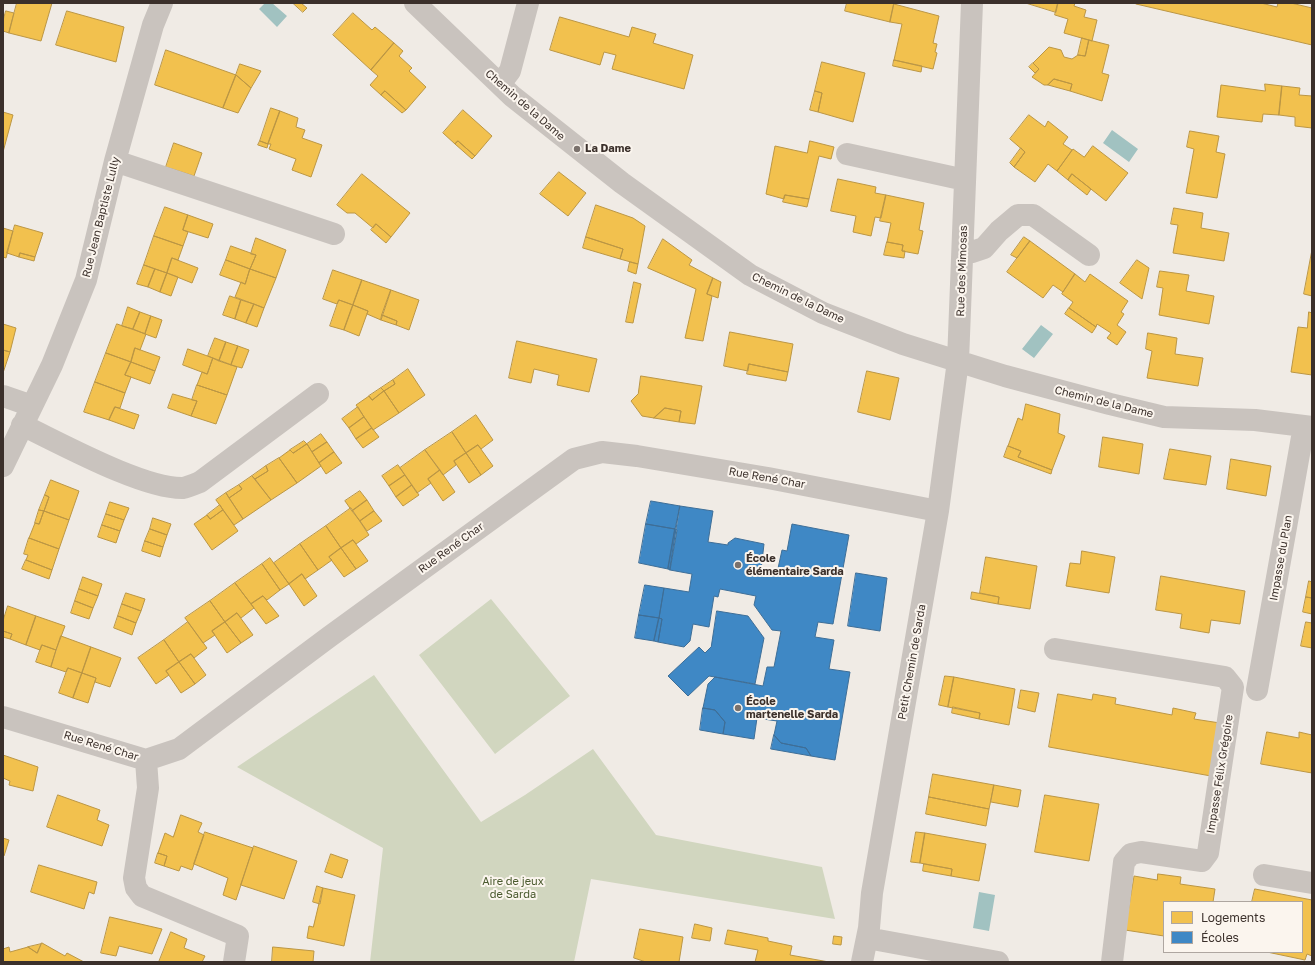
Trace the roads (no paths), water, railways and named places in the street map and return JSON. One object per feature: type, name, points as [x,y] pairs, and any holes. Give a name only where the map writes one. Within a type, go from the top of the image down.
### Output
[{"type":"street","name":"Rue Jean Baptiste Lully","points":[[3,466],[52,365],[86,280],[115,161],[153,25],[162,3]]},
{"type":"street","name":"Chemin de la Dame","points":[[415,3],[500,84],[599,166],[666,216],[750,275],[823,313],[903,344],[958,361],[1066,393],[1164,417],[1255,420],[1308,427]]},
{"type":"street","points":[[500,84],[510,71],[528,3]]},
{"type":"street","name":"Rue des Mimosas","points":[[958,361],[972,3]]},
{"type":"street","points":[[848,154],[965,180]]},
{"type":"street","points":[[115,161],[334,234]]},
{"type":"street","points":[[963,249],[972,252],[984,248],[999,231],[1018,215],[1033,215],[1089,255]]},
{"type":"street","name":"Petit Chemin de Sarda","points":[[862,962],[867,938],[872,893],[938,511],[958,361]]},
{"type":"street","points":[[3,396],[27,416],[127,474],[167,487],[184,488],[200,482],[318,394]]},
{"type":"street","name":"Impasse du Plan","points":[[1257,690],[1308,427]]},
{"type":"street","name":"Rue René Char","points":[[3,717],[146,760],[178,749],[349,622],[574,459],[602,452],[637,456],[768,478],[938,511]]},
{"type":"street","name":"Impasse Félix Grégoire","points":[[1055,649],[1225,677],[1233,687],[1208,852],[1202,861],[1141,852],[1131,854],[1124,862],[1112,962]]},
{"type":"street","points":[[146,760],[148,788],[134,878],[136,888],[142,896],[238,936],[234,962]]},
{"type":"street","points":[[1264,875],[1312,883]]},
{"type":"street","points":[[867,938],[998,962]]},
{"type":"water","points":[[265,3],[272,3],[287,16],[277,27],[259,9]]},
{"type":"water","points":[[1112,130],[1138,149],[1129,162],[1103,143]]},
{"type":"water","points":[[1041,325],[1053,334],[1034,358],[1022,349]]},
{"type":"water","points":[[979,892],[995,895],[989,931],[973,928]]},
{"type":"place","name":"La Dame","points":[[577,149]]},
{"type":"place","name":"École élémentaire Sarda","points":[[738,565]]},
{"type":"place","name":"École martenelle Sarda","points":[[738,708]]},
{"type":"park label","name":"Aire de jeux de Sarda","points":[[513,888]]}]
